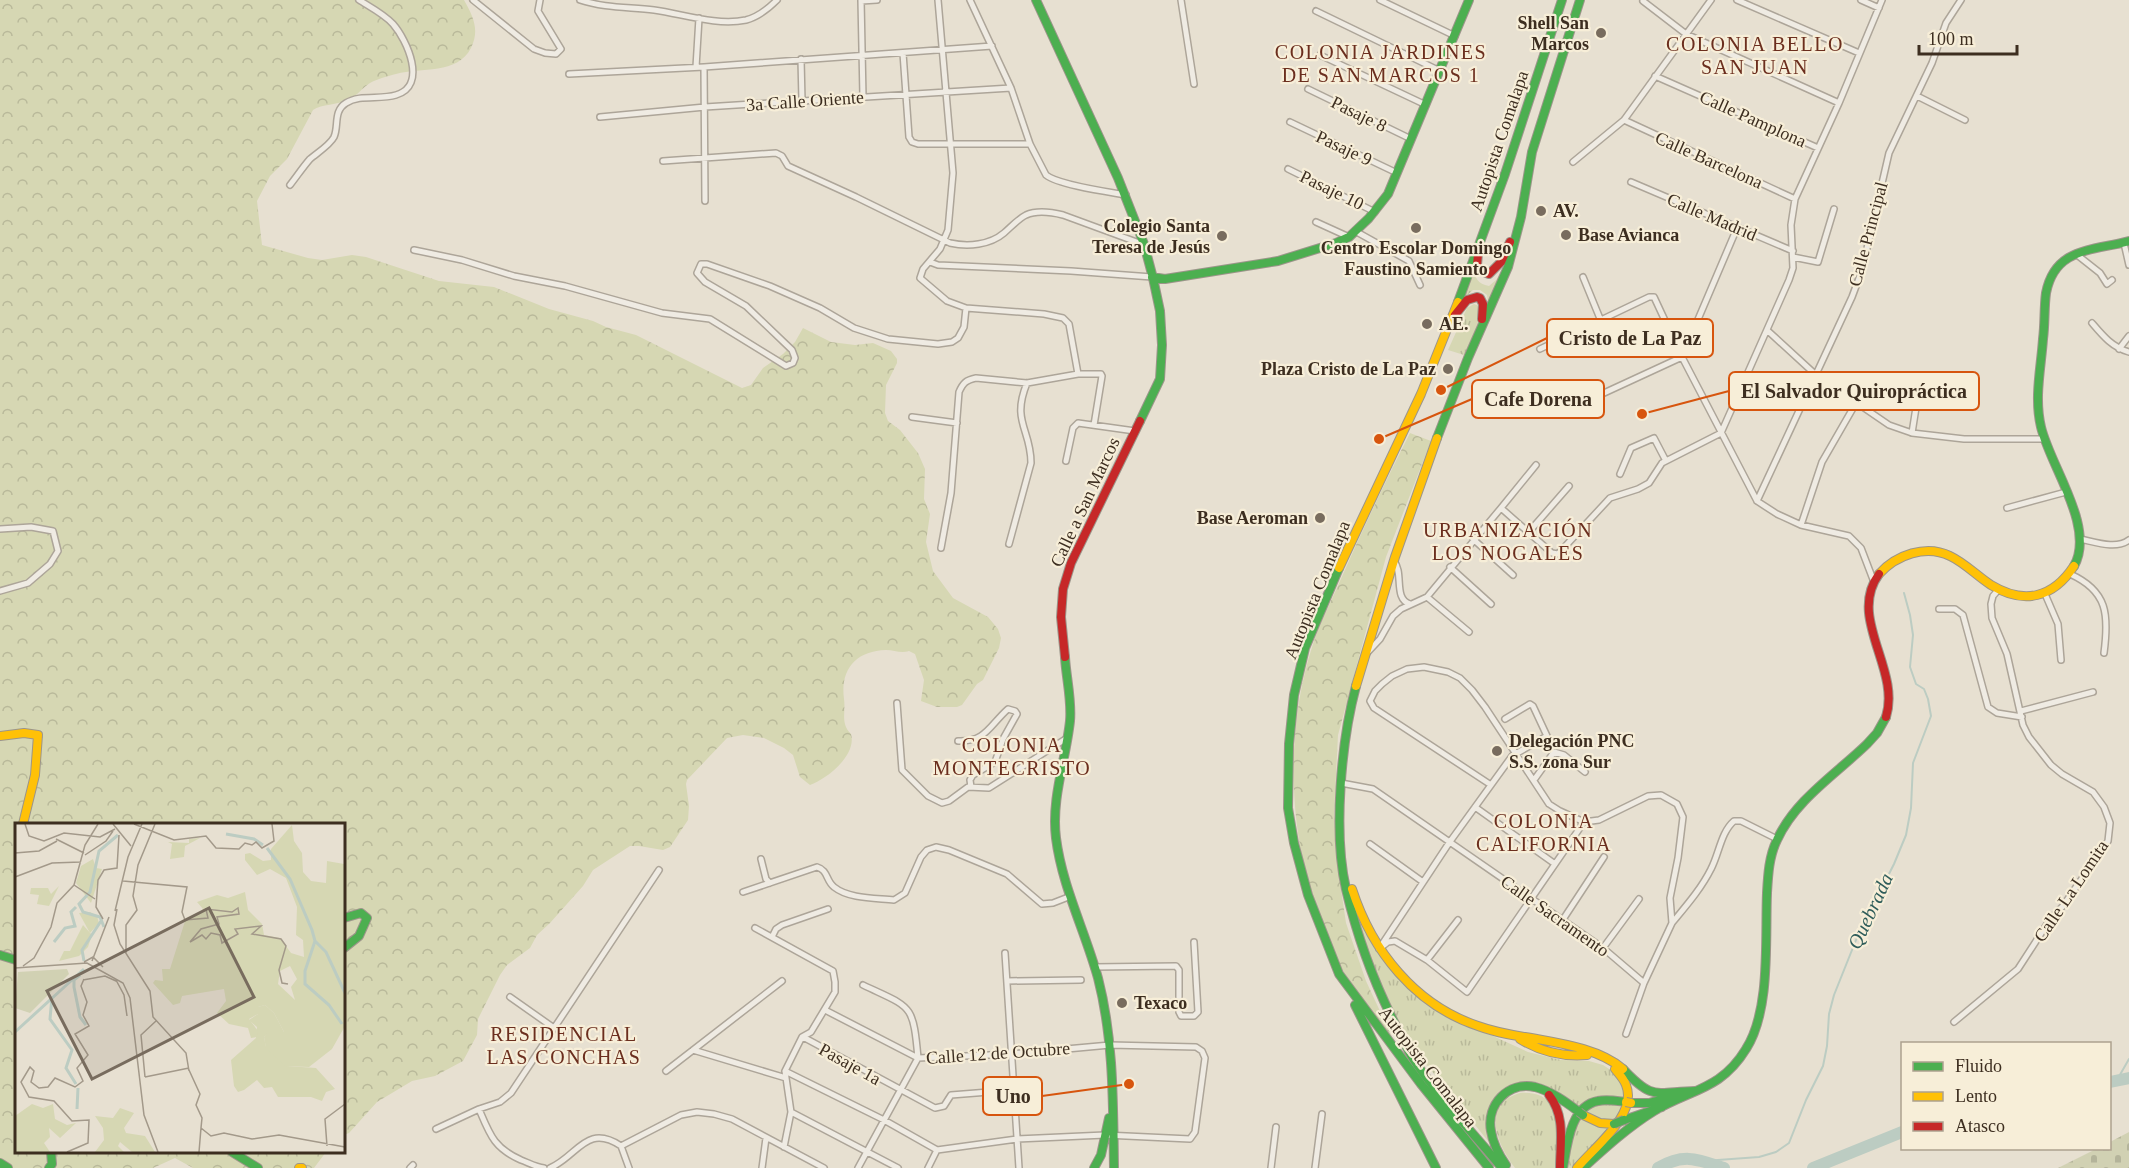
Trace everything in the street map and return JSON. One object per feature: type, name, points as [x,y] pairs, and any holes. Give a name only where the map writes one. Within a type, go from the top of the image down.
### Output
[{"type":"main road","name":"Calle a San Marcos","points":[[1036,0],[1127,195],[1152,277],[1162,328],[1160,379],[1087,526],[1071,563],[1063,590],[1061,633],[1070,718],[1057,800],[1056,837],[1071,896],[1094,967],[1110,1045],[1113,1075],[1112,1111],[1108,1135],[1094,1168]]},
{"type":"main road","name":"Autopista Comalapa","points":[[1489,1168],[1421,1084],[1339,974],[1308,896],[1292,832],[1288,808],[1289,744],[1294,695],[1311,633],[1342,561],[1421,394],[1505,174],[1562,0]]},
{"type":"main road","name":"Autopista Comalapa","points":[[1502,1168],[1417,1065],[1388,1011],[1366,960],[1346,888],[1341,849],[1341,783],[1350,710],[1364,656],[1394,561],[1440,430],[1508,267],[1521,216],[1532,152],[1580,0]]},
{"type":"main road","points":[[1152,277],[1172,278],[1278,261],[1312,252],[1352,234],[1375,212],[1388,194],[1468,1]]},
{"type":"main road","points":[[1485,228],[1477,265],[1481,273],[1489,274],[1501,262],[1521,216]]},
{"type":"main road","points":[[1508,1168],[1496,1149],[1490,1123],[1494,1107],[1501,1096],[1516,1087],[1531,1086],[1542,1090],[1558,1097],[1600,1123],[1614,1124],[1699,1091],[1730,1069],[1752,1041],[1762,999],[1768,880],[1777,839],[1804,802],[1866,746],[1884,723],[1888,711],[1889,690],[1869,612],[1874,582],[1885,567],[1901,556],[1938,552],[1957,560],[1999,589],[2027,597],[2045,594],[2055,589],[2070,574],[2078,559],[2080,538],[2074,512],[2039,422],[2039,378],[2048,288],[2055,270],[2065,259],[2076,254],[2127,242]]},
{"type":"main road","points":[[1450,320],[1470,298],[1476,297],[1481,300],[1484,310],[1477,339]]},
{"type":"main road","points":[[0,736],[24,733],[38,735],[32,790],[24,809],[23,823]]},
{"type":"main road","points":[[1341,849],[1359,912],[1379,948],[1400,976],[1439,1006],[1477,1026],[1571,1047],[1614,1062],[1636,1085],[1648,1092],[1699,1091]]},
{"type":"main road","points":[[345,918],[361,913],[367,918],[365,931],[345,948]]},
{"type":"main road","points":[[0,954],[15,960]]},
{"type":"main road","points":[[1339,974],[1436,1168]]},
{"type":"main road","points":[[1515,1036],[1540,1050],[1566,1055],[1587,1055]]},
{"type":"main road","points":[[1531,1039],[1587,1055],[1611,1066],[1620,1075],[1628,1094],[1628,1106],[1616,1126],[1593,1148],[1577,1168]]},
{"type":"main road","points":[[1542,1090],[1554,1101],[1562,1117],[1562,1168]]},
{"type":"main road","points":[[1562,1168],[1570,1131],[1586,1107],[1598,1101],[1649,1103],[1699,1091]]},
{"type":"main road","points":[[1583,1168],[1618,1135],[1662,1107]]},
{"type":"main road","points":[[1108,1135],[1114,1168]]},
{"type":"main road","points":[[50,1168],[51,1153]]},
{"type":"main road","points":[[234,1153],[258,1168]]},
{"type":"main road","points":[[0,1163],[9,1168]]},
{"type":"street","points":[[290,185],[309,161],[331,142],[339,110],[345,103],[397,95],[406,89],[410,82],[412,60],[401,36],[393,24],[359,0]]},
{"type":"street","points":[[472,0],[534,48],[545,53],[556,54],[561,49],[538,11],[540,0]]},
{"type":"street","points":[[580,0],[726,22],[748,19],[768,9],[777,0]]},
{"type":"street","points":[[864,97],[861,0],[877,0]]},
{"type":"street","points":[[938,0],[953,173],[948,230],[930,262],[923,269],[920,278],[930,289],[947,301],[966,308],[1044,314],[1063,318],[1068,324],[1078,374]]},
{"type":"street","points":[[970,0],[1011,88],[1040,166],[1050,178],[1127,195]]},
{"type":"street","points":[[1181,0],[1194,84]]},
{"type":"street","points":[[1380,0],[1455,36]]},
{"type":"street","points":[[1573,162],[1624,120],[1711,0]]},
{"type":"street","points":[[1737,0],[1859,53]]},
{"type":"street","points":[[1861,0],[1879,8]]},
{"type":"street","points":[[1501,508],[1552,553],[1558,554],[1610,498],[1638,489],[1648,483],[1662,463],[1721,433],[1768,331],[1793,268],[1791,225],[1795,199],[1839,103],[1882,0]]},
{"type":"street","name":"Calle Principal","points":[[1757,501],[1792,422],[1842,321],[1862,270],[1889,153],[1932,63],[1946,23],[1961,0]]},
{"type":"street","points":[[1643,2],[1686,34],[1839,103]]},
{"type":"street","points":[[1316,11],[1440,70]]},
{"type":"street","points":[[696,67],[699,18]]},
{"type":"street","points":[[569,74],[704,67],[992,46]]},
{"type":"street","points":[[903,53],[909,137],[912,142],[918,144],[1030,144]]},
{"type":"street","points":[[1320,55],[1426,105]]},
{"type":"street","points":[[801,59],[802,101]]},
{"type":"street","points":[[704,67],[705,201]]},
{"type":"street","name":"Calle Pamplona","points":[[1655,76],[1818,148]]},
{"type":"street","name":"3a Calle Oriente","points":[[600,117],[705,107],[1011,88]]},
{"type":"street","name":"Pasaje 8","points":[[1308,89],[1411,139]]},
{"type":"street","points":[[1917,96],[1965,120]]},
{"type":"street","name":"Calle Barcelona","points":[[1624,120],[1795,199]]},
{"type":"street","name":"Pasaje 9","points":[[1290,122],[1397,173]]},
{"type":"street","points":[[663,161],[779,154],[788,166],[950,243],[968,246],[993,240],[1026,215],[1049,212],[1142,244]]},
{"type":"street","name":"Pasaje 10","points":[[1288,169],[1375,212]]},
{"type":"street","name":"Calle Madrid","points":[[1630,182],[1793,254]]},
{"type":"street","points":[[1793,254],[1818,262],[1834,209]]},
{"type":"street","points":[[1316,222],[1352,234],[1409,261],[1420,285]]},
{"type":"street","points":[[1578,405],[1682,357],[1737,228]]},
{"type":"street","points":[[2127,242],[2129,265]]},
{"type":"street","points":[[414,250],[462,260],[514,276],[565,286],[662,313],[710,319],[786,366],[793,363],[795,358],[792,350],[746,306],[705,282],[697,273],[700,264],[707,264],[770,286],[820,308],[854,328],[888,339],[938,344],[952,342],[958,338],[964,327],[966,308]]},
{"type":"street","points":[[2076,254],[2100,273],[2107,284],[2112,280]]},
{"type":"street","points":[[930,262],[938,265],[1152,277]]},
{"type":"street","points":[[1583,277],[1601,321]]},
{"type":"street","points":[[1540,349],[1653,296],[1757,501],[1777,514],[1801,525],[1849,536],[1861,548],[1874,582]]},
{"type":"street","points":[[2092,323],[2106,340],[2119,349],[2129,352]]},
{"type":"street","points":[[1768,331],[1816,375],[1889,425],[1912,433],[1965,439],[2045,439]]},
{"type":"street","points":[[2119,349],[2129,336]]},
{"type":"street","points":[[941,548],[951,493],[959,392],[962,384],[976,378],[1027,383],[1095,373],[1102,376],[1094,425]]},
{"type":"street","points":[[1912,433],[1920,382]]},
{"type":"street","points":[[1009,544],[1031,463],[1030,450],[1020,416],[1022,395],[1027,383]]},
{"type":"street","points":[[1801,525],[1822,462],[1856,403]]},
{"type":"street","points":[[912,417],[957,423]]},
{"type":"street","points":[[1066,461],[1075,425],[1078,423],[1135,431]]},
{"type":"street","points":[[1620,474],[1631,448],[1654,438],[1668,460]]},
{"type":"street","points":[[1364,656],[1380,639],[1393,616],[1410,604],[1427,597],[1536,465]]},
{"type":"street","points":[[1528,533],[1569,486]]},
{"type":"street","points":[[2007,508],[2066,492]]},
{"type":"street","points":[[0,529],[31,527],[53,531],[58,551],[50,564],[28,583],[0,591]]},
{"type":"street","points":[[2080,538],[2114,545],[2129,540]]},
{"type":"street","points":[[1473,539],[1513,575]]},
{"type":"street","points":[[1394,561],[1398,567],[1401,598],[1404,603],[1410,604]]},
{"type":"street","points":[[1450,567],[1491,604]]},
{"type":"street","points":[[2070,574],[2094,588],[2103,601],[2106,639],[2104,653]]},
{"type":"street","name":"Calle La Lomita","points":[[1954,1022],[2018,969],[2051,918],[2063,906],[2108,841],[2110,823],[2104,807],[2093,792],[2051,765],[2029,737],[2023,725],[2007,654],[1992,618],[1991,604],[1993,596],[1999,589]]},
{"type":"street","points":[[2045,594],[2058,624],[2061,660]]},
{"type":"street","points":[[1427,597],[1469,632]]},
{"type":"street","points":[[1939,609],[1955,609],[1963,615],[1988,707],[1997,713],[2022,714],[2093,692]]},
{"type":"street","points":[[1491,785],[1374,708],[1370,701],[1375,691],[1392,675],[1407,669],[1424,667],[1448,672],[1460,678],[1472,690],[1549,804],[1560,812],[1584,822],[1599,820],[1647,796],[1661,795],[1677,804],[1683,818],[1670,898],[1672,923]]},
{"type":"street","points":[[897,703],[902,770],[928,796],[942,803],[970,787],[989,788],[1067,738]]},
{"type":"street","points":[[1379,948],[1449,843],[1512,756],[1547,736],[1530,704],[1505,719]]},
{"type":"street","points":[[958,741],[980,738],[1008,709],[1016,711],[1017,714],[1003,739],[995,762],[973,775],[970,787]]},
{"type":"street","points":[[1534,780],[1554,752],[1564,755],[1585,772]]},
{"type":"street","name":"Calle Sacramento","points":[[1341,783],[1373,789],[1604,948],[1644,983]]},
{"type":"street","points":[[1475,807],[1555,864]]},
{"type":"street","points":[[1626,1034],[1644,983],[1672,923],[1691,900],[1712,868],[1727,828],[1734,821],[1741,821],[1777,839]]},
{"type":"street","points":[[1379,948],[1388,942],[1395,941],[1427,960],[1467,992],[1584,822]]},
{"type":"street","points":[[1370,844],[1423,882]]},
{"type":"street","points":[[743,892],[817,867],[824,870],[832,886],[845,893],[894,900],[905,893],[921,857],[927,850],[936,847],[949,850],[1007,874],[1042,904],[1053,903],[1071,896]]},
{"type":"street","points":[[1562,921],[1604,857]]},
{"type":"street","points":[[761,859],[766,879],[770,883]]},
{"type":"street","points":[[436,1129],[500,1102],[511,1093],[658,870]]},
{"type":"street","points":[[1604,948],[1639,900]]},
{"type":"street","points":[[772,937],[776,929],[782,925],[828,909]]},
{"type":"street","points":[[1427,960],[1458,920]]},
{"type":"street","points":[[755,928],[832,971],[835,982],[835,992],[825,1010],[812,1032],[802,1037],[785,1071],[791,1112],[784,1147]]},
{"type":"street","points":[[1094,967],[1176,966],[1179,970],[1179,1012],[1181,1016],[1194,1016],[1198,1012],[1194,942]]},
{"type":"street","points":[[1005,953],[1019,1168]]},
{"type":"street","points":[[1007,981],[1081,980]]},
{"type":"street","points":[[666,1071],[782,981]]},
{"type":"street","points":[[863,985],[907,1008],[913,1018],[918,1058]]},
{"type":"street","points":[[510,997],[554,1028]]},
{"type":"street","points":[[825,1010],[918,1058]]},
{"type":"street","name":"Pasaje 1a","points":[[802,1037],[935,1108],[944,1106],[951,1095],[1014,1090]]},
{"type":"street","name":"Calle 12 de Octubre","points":[[858,1168],[918,1058],[1012,1054],[1110,1045],[1196,1047],[1202,1051],[1205,1058],[1195,1131],[1190,1139],[1108,1135]]},
{"type":"street","points":[[693,1050],[786,1078]]},
{"type":"street","points":[[785,1071],[884,1120],[937,1150],[1017,1139],[1108,1135]]},
{"type":"street","points":[[479,1109],[490,1133],[502,1150],[544,1168]]},
{"type":"street","points":[[621,1146],[681,1115],[697,1112],[732,1119],[824,1168]]},
{"type":"street","points":[[791,1112],[898,1168]]},
{"type":"street","points":[[1315,1168],[1322,1114]]},
{"type":"street","points":[[1270,1168],[1276,1127]]},
{"type":"street","points":[[550,1168],[558,1165],[584,1141],[592,1138],[604,1138],[621,1146],[629,1168]]},
{"type":"street","points":[[762,1168],[766,1138]]},
{"type":"street","points":[[928,1168],[937,1150]]},
{"type":"green space","points":[[0,0],[464,0],[473,17],[475,29],[474,41],[465,57],[448,66],[383,78],[370,83],[348,100],[313,110],[287,159],[270,176],[257,201],[262,245],[322,260],[352,255],[366,257],[439,281],[494,287],[549,309],[636,335],[742,388],[751,385],[763,368],[783,354],[795,342],[803,328],[831,342],[855,345],[873,343],[891,351],[897,363],[886,385],[885,413],[888,421],[900,430],[918,453],[925,469],[924,499],[930,514],[926,542],[933,571],[953,598],[988,617],[998,629],[1001,638],[999,648],[983,680],[977,684],[962,705],[957,707],[937,707],[921,701],[924,680],[915,654],[909,651],[875,651],[858,658],[848,671],[843,688],[844,722],[851,734],[852,742],[850,750],[832,772],[810,785],[800,777],[793,755],[784,748],[764,738],[743,735],[727,738],[687,780],[688,820],[670,847],[663,850],[630,846],[593,870],[583,886],[537,935],[530,948],[507,965],[500,975],[478,1019],[477,1035],[463,1061],[435,1076],[412,1081],[377,1102],[345,1135],[345,823],[15,823],[15,1153],[325,1153],[314,1168],[193,1168],[175,1158],[153,1168],[0,1168]]},
{"type":"green space","points":[[1474,266],[1477,280],[1489,286],[1504,267],[1489,308],[1487,295],[1480,290],[1473,290],[1464,298]]},
{"type":"green space","points":[[1474,304],[1479,306],[1480,318],[1464,355],[1448,350],[1467,308]]},
{"type":"green space","points":[[1410,433],[1431,441],[1386,557],[1338,735],[1334,816],[1346,923],[1366,981],[1392,1037],[1348,980],[1325,934],[1311,894],[1301,853],[1295,810],[1294,768],[1296,725],[1302,684],[1313,644],[1365,525]]},
{"type":"green space","points":[[1356,912],[1365,933],[1432,1008],[1464,1026],[1528,1052],[1561,1060],[1589,1061],[1603,1065],[1614,1072],[1621,1081],[1626,1099],[1611,1096],[1580,1109],[1546,1086],[1528,1082],[1518,1084],[1500,1093],[1491,1103],[1486,1118],[1488,1141],[1418,1054],[1404,1032],[1379,984]]},
{"type":"green space","points":[[1520,1093],[1536,1094],[1546,1099],[1552,1108],[1556,1118],[1557,1168],[1515,1168],[1508,1159],[1498,1137],[1496,1116],[1500,1106],[1508,1098]]},
{"type":"green space","points":[[1606,1103],[1626,1105],[1618,1120],[1605,1121],[1585,1113],[1595,1105]]},
{"type":"green space","points":[[1582,1117],[1611,1127],[1573,1168],[1567,1168],[1573,1133]]},
{"type":"green space","points":[[2129,1132],[2129,1168],[2058,1168],[2094,1150],[2111,1150],[2111,1141]]},
{"type":"waterway","name":"Quebrada","points":[[1704,1161],[1759,1157],[1776,1152],[1789,1143],[1806,1100],[1823,1066],[1829,1014],[1834,995],[1858,935],[1906,835],[1911,808],[1913,763],[1931,716],[1924,689],[1916,684],[1910,667],[1913,635],[1904,593]]},
{"type":"waterway","points":[[2117,1080],[2129,1059]]},
{"type":"waterway","points":[[2111,1082],[2129,1078]]},
{"type":"waterway","points":[[1813,1168],[1901,1132]]},
{"type":"waterway","points":[[1658,1168],[1683,1159],[1706,1162],[1724,1168]]},
{"type":"traffic: fast","points":[[1036,0],[1118,178],[1144,244],[1153,278],[1160,311],[1162,345],[1160,379],[1140,421]]},
{"type":"traffic: fast","points":[[1152,277],[1165,279],[1278,261],[1349,237],[1369,218],[1388,194],[1469,0]]},
{"type":"traffic: fast","points":[[1458,302],[1505,174],[1562,0]]},
{"type":"traffic: fast","points":[[1437,438],[1468,358],[1508,267],[1521,217],[1532,152],[1580,0]]},
{"type":"traffic: fast","points":[[2074,566],[2079,550],[2076,515],[2046,443],[2039,416],[2039,383],[2046,293],[2051,278],[2067,259],[2089,250],[2129,241]]},
{"type":"traffic: fast","points":[[1339,568],[1305,648],[1294,695],[1289,744],[1288,808],[1294,843],[1308,895],[1339,974],[1421,1084],[1489,1168]]},
{"type":"traffic: fast","points":[[1065,657],[1070,713],[1057,794],[1056,838],[1063,874],[1093,960],[1103,1001],[1112,1073],[1114,1168]]},
{"type":"traffic: fast","points":[[1356,686],[1346,733],[1339,815],[1342,866],[1355,924],[1380,993],[1412,1057],[1438,1092],[1502,1168]]},
{"type":"traffic: fast","points":[[1583,1168],[1644,1117],[1716,1081],[1736,1063],[1746,1049],[1760,1015],[1763,995],[1768,879],[1774,846],[1794,812],[1817,788],[1867,744],[1877,733],[1886,717]]},
{"type":"traffic: fast","points":[[345,918],[361,913],[367,918],[359,936],[345,947]]},
{"type":"traffic: fast","points":[[0,955],[15,960]]},
{"type":"traffic: fast","points":[[1355,1005],[1436,1168]]},
{"type":"traffic: fast","points":[[1623,1069],[1648,1090],[1663,1093],[1695,1091]]},
{"type":"traffic: fast","points":[[1506,1165],[1495,1145],[1490,1121],[1496,1104],[1508,1091],[1525,1086],[1535,1087],[1553,1094],[1579,1112]]},
{"type":"traffic: fast","points":[[1631,1103],[1649,1103],[1678,1095]]},
{"type":"traffic: fast","points":[[1563,1168],[1568,1138],[1581,1110],[1598,1101],[1626,1102]]},
{"type":"traffic: fast","points":[[1624,1120],[1662,1107]]},
{"type":"traffic: fast","points":[[1579,1112],[1583,1115]]},
{"type":"traffic: fast","points":[[1094,1168],[1101,1155],[1109,1118]]},
{"type":"traffic: fast","points":[[1614,1124],[1624,1120]]},
{"type":"traffic: fast","points":[[49,1168],[52,1164],[51,1153]]},
{"type":"traffic: fast","points":[[234,1153],[258,1168]]},
{"type":"traffic: fast","points":[[0,1163],[8,1168]]},
{"type":"traffic: slow","points":[[1339,568],[1421,394],[1458,302]]},
{"type":"traffic: slow","points":[[1356,686],[1395,557],[1437,438]]},
{"type":"traffic: slow","points":[[1879,574],[1894,561],[1912,553],[1931,551],[1950,556],[2003,591],[2026,596],[2037,595],[2057,585],[2074,566]]},
{"type":"traffic: slow","points":[[0,736],[24,733],[38,735],[35,775],[23,823]]},
{"type":"traffic: slow","points":[[1352,889],[1371,934],[1384,954],[1416,990],[1435,1004],[1455,1017],[1478,1026],[1594,1052],[1623,1069]]},
{"type":"traffic: slow","points":[[1520,1039],[1552,1053],[1587,1055]]},
{"type":"traffic: slow","points":[[1577,1168],[1612,1130],[1626,1108],[1628,1096],[1626,1085],[1615,1069]]},
{"type":"traffic: slow","points":[[1626,1102],[1631,1103]]},
{"type":"traffic: slow","points":[[1583,1115],[1600,1123],[1614,1124]]},
{"type":"traffic: jam","points":[[1478,254],[1479,270],[1489,274],[1501,262],[1510,242]]},
{"type":"traffic: jam","points":[[1455,315],[1467,300],[1477,297],[1483,304],[1482,319]]},
{"type":"traffic: jam","points":[[1065,657],[1061,617],[1063,589],[1071,563],[1140,421]]},
{"type":"traffic: jam","points":[[1879,574],[1871,591],[1869,608],[1871,626],[1887,681],[1889,699],[1886,717]]},
{"type":"traffic: jam","points":[[1549,1095],[1560,1121],[1560,1168]]},
{"type":"place","name":"Shell San Marcos","points":[[1601,33]]},
{"type":"place","name":"AV.","points":[[1541,211]]},
{"type":"place","name":"Centro Escolar Domingo Faustino Samiento","points":[[1416,228]]},
{"type":"place","name":"Base Avianca","points":[[1566,235]]},
{"type":"place","name":"Colegio Santa Teresa de Jesús","points":[[1222,236]]},
{"type":"place","name":"AE.","points":[[1427,324]]},
{"type":"place","name":"Plaza Cristo de La Paz","points":[[1448,369]]},
{"type":"place","name":"Cristo de La Paz","points":[[1441,390]]},
{"type":"place","name":"El Salvador Quiropráctica","points":[[1642,414]]},
{"type":"place","name":"Cafe Dorena","points":[[1379,439]]},
{"type":"place","name":"Base Aeroman","points":[[1320,518]]},
{"type":"place","name":"Delegación PNC S.S. zona Sur","points":[[1497,751]]},
{"type":"place","name":"Texaco","points":[[1122,1003]]},
{"type":"place","name":"Uno","points":[[1129,1084]]},
{"type":"district","name":"COLONIA BELLO SAN JUAN","points":[[1755,56]]},
{"type":"district","name":"COLONIA JARDINES DE SAN MARCOS 1","points":[[1381,64]]},
{"type":"district","name":"URBANIZACIÓN LOS NOGALES","points":[[1508,542]]},
{"type":"district","name":"COLONIA MONTECRISTO","points":[[1012,756]]},
{"type":"district","name":"COLONIA CALIFORNIA","points":[[1544,832]]},
{"type":"district","name":"RESIDENCIAL LAS CONCHAS","points":[[564,1046]]}]
